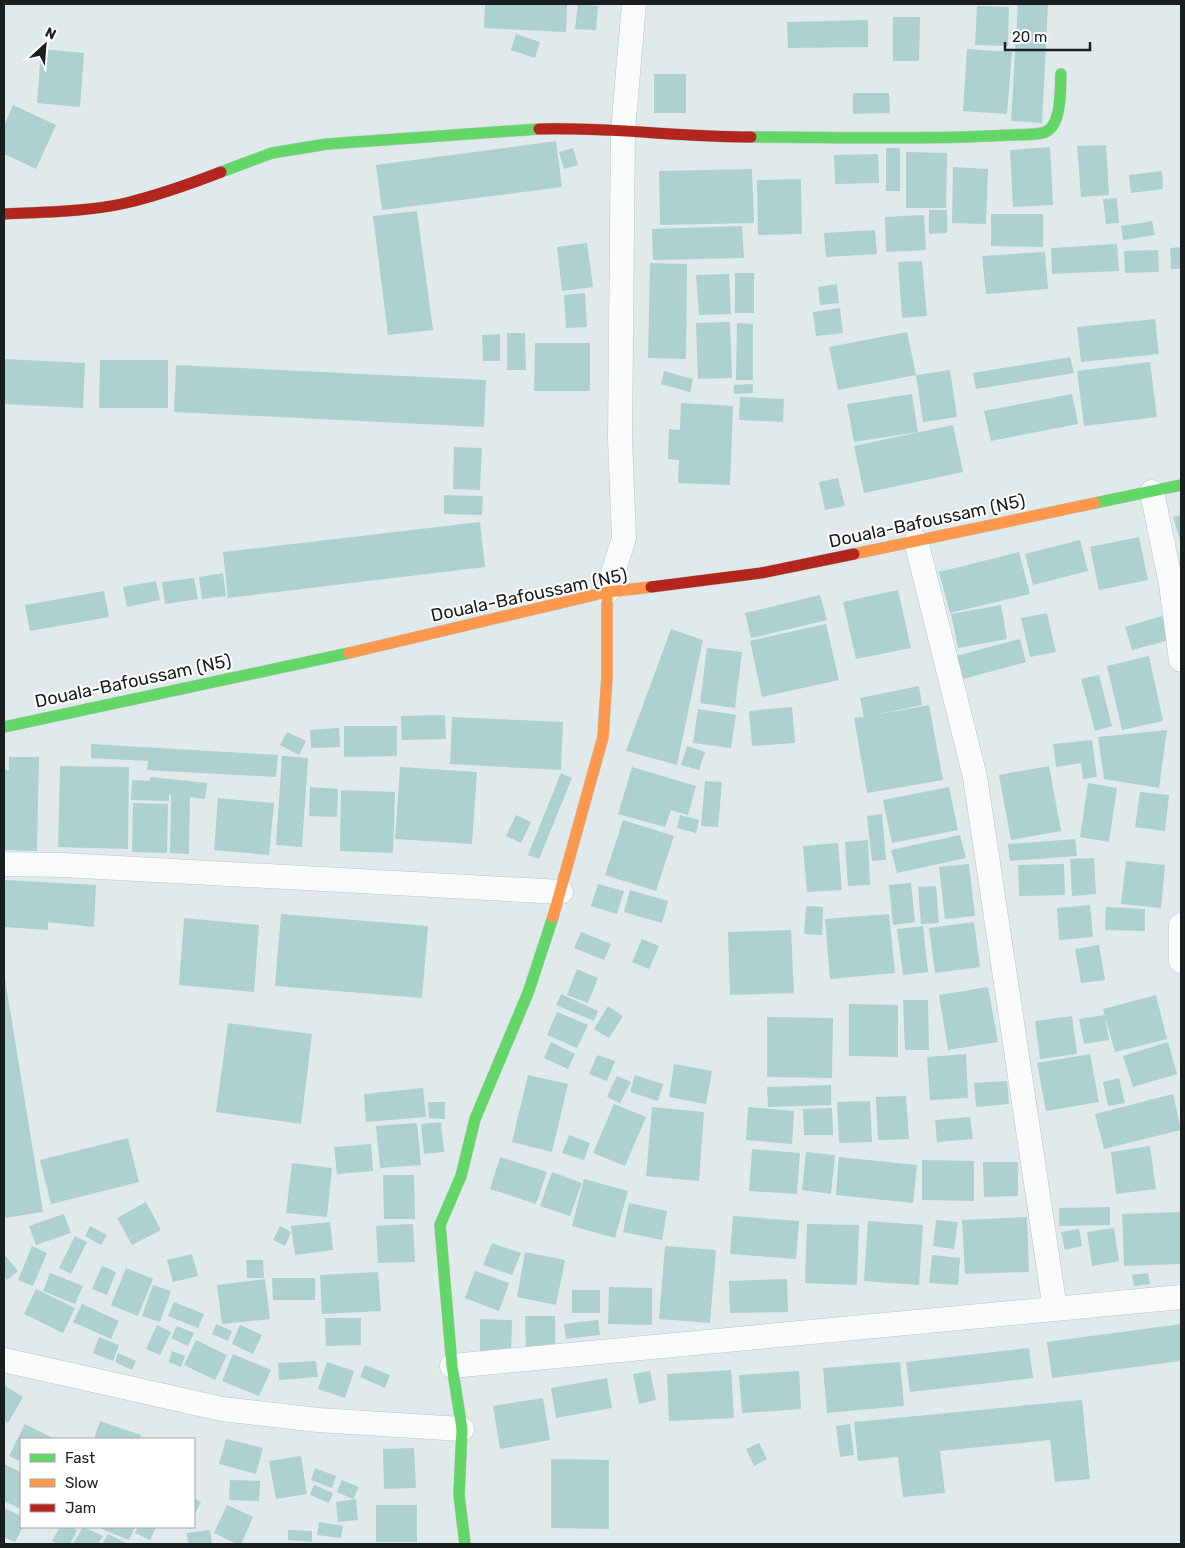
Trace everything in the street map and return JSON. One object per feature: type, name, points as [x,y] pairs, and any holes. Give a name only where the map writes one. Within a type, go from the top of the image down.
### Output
[{"type":"main road","points":[[4,214],[89,209],[126,203],[165,193],[272,153],[327,144],[541,129],[623,130],[717,137],[978,136],[1040,133],[1048,131],[1054,124],[1059,109],[1061,74]]},
{"type":"main road","name":"Douala-Bafoussam (N5)","points":[[4,727],[338,656],[607,592],[762,573],[1181,485]]},
{"type":"main road","points":[[465,1544],[459,1495],[462,1429],[452,1366],[440,1225],[461,1176],[475,1119],[528,993],[562,892],[603,737],[607,677],[607,592]]},
{"type":"street","points":[[607,592],[624,538],[620,439],[623,130],[634,4]]},
{"type":"street","points":[[1152,492],[1171,584],[1181,660]]},
{"type":"street","points":[[916,541],[975,777],[1055,1309]]},
{"type":"street","points":[[4,864],[562,892]]},
{"type":"street","points":[[1181,925],[1181,961]]},
{"type":"street","points":[[452,1366],[1181,1297]]},
{"type":"street","points":[[4,1360],[222,1409],[318,1420],[462,1429]]},
{"type":"building","points":[[485,4],[567,4],[566,32],[484,28]]},
{"type":"building","points":[[578,4],[598,6],[596,30],[575,29]]},
{"type":"building","points":[[1018,4],[1048,5],[1042,123],[1011,121]]},
{"type":"building","points":[[977,6],[1009,7],[1008,46],[975,45]]},
{"type":"building","points":[[893,17],[920,17],[919,61],[893,61]]},
{"type":"building","points":[[868,20],[868,47],[788,48],[787,22]]},
{"type":"building","points":[[516,34],[540,42],[535,58],[511,50]]},
{"type":"building","points":[[41,49],[84,53],[80,107],[37,103]]},
{"type":"building","points":[[967,49],[1012,52],[1007,114],[963,111]]},
{"type":"building","points":[[654,74],[686,74],[686,113],[654,113]]},
{"type":"building","points":[[853,93],[889,93],[890,113],[853,114]]},
{"type":"building","points":[[13,105],[56,125],[36,169],[4,154],[4,126]]},
{"type":"building","points":[[556,141],[562,187],[382,210],[376,165]]},
{"type":"building","points":[[1106,145],[1109,195],[1081,197],[1077,146]]},
{"type":"building","points":[[1050,147],[1053,205],[1013,207],[1010,150]]},
{"type":"building","points":[[573,148],[578,165],[564,169],[559,152]]},
{"type":"building","points":[[886,148],[900,148],[900,191],[886,191]]},
{"type":"building","points":[[906,152],[947,153],[946,208],[906,208]]},
{"type":"building","points":[[878,154],[879,183],[835,184],[834,155]]},
{"type":"building","points":[[953,167],[988,169],[986,224],[952,223]]},
{"type":"building","points":[[752,169],[754,223],[660,225],[659,171]]},
{"type":"building","points":[[1162,171],[1163,189],[1131,193],[1129,175]]},
{"type":"building","points":[[801,179],[802,234],[758,235],[757,180]]},
{"type":"building","points":[[1117,198],[1119,223],[1106,224],[1103,199]]},
{"type":"building","points":[[929,210],[947,210],[947,233],[929,234]]},
{"type":"building","points":[[417,211],[433,330],[388,335],[373,216]]},
{"type":"building","points":[[991,214],[1043,214],[1043,247],[991,246]]},
{"type":"building","points":[[924,215],[926,250],[886,252],[885,217]]},
{"type":"building","points":[[1152,221],[1155,235],[1123,240],[1121,226]]},
{"type":"building","points":[[742,226],[744,258],[653,260],[652,229]]},
{"type":"building","points":[[875,230],[877,254],[826,257],[824,233]]},
{"type":"building","points":[[587,243],[593,287],[562,291],[557,247]]},
{"type":"building","points":[[1117,244],[1119,271],[1052,274],[1051,248]]},
{"type":"building","points":[[1181,247],[1181,269],[1171,269],[1170,248]]},
{"type":"building","points":[[1158,250],[1159,272],[1125,273],[1124,251]]},
{"type":"building","points":[[1045,252],[1048,289],[986,294],[982,256]]},
{"type":"building","points":[[922,261],[927,316],[902,318],[898,262]]},
{"type":"building","points":[[650,263],[687,264],[686,359],[648,358]]},
{"type":"building","points":[[735,273],[754,273],[754,313],[735,313]]},
{"type":"building","points":[[729,274],[731,314],[699,315],[696,275]]},
{"type":"building","points":[[837,284],[839,303],[820,305],[818,287]]},
{"type":"building","points":[[585,293],[587,327],[566,328],[564,295]]},
{"type":"building","points":[[840,308],[843,333],[816,336],[813,312]]},
{"type":"building","points":[[1155,319],[1159,354],[1081,362],[1077,327]]},
{"type":"building","points":[[730,322],[732,378],[698,379],[696,323]]},
{"type":"building","points":[[737,323],[753,324],[753,380],[736,380]]},
{"type":"building","points":[[907,332],[916,375],[838,390],[829,347]]},
{"type":"building","points":[[507,333],[525,333],[526,370],[507,370]]},
{"type":"building","points":[[500,334],[500,361],[483,361],[482,335]]},
{"type":"building","points":[[535,343],[590,343],[590,391],[534,391]]},
{"type":"building","points":[[1070,357],[1074,373],[976,389],[973,373]]},
{"type":"building","points":[[4,359],[85,363],[83,408],[4,404]]},
{"type":"building","points":[[100,360],[168,360],[168,408],[99,408]]},
{"type":"building","points":[[1150,362],[1157,417],[1084,426],[1077,371]]},
{"type":"building","points":[[176,365],[486,380],[484,427],[174,412]]},
{"type":"building","points":[[950,370],[957,417],[923,422],[916,375]]},
{"type":"building","points":[[664,371],[693,379],[690,392],[661,384]]},
{"type":"building","points":[[753,384],[753,393],[734,394],[734,385]]},
{"type":"building","points":[[912,394],[918,432],[854,442],[847,404]]},
{"type":"building","points":[[1072,394],[1078,424],[991,441],[984,411]]},
{"type":"building","points":[[740,397],[784,399],[783,422],[739,420]]},
{"type":"building","points":[[681,403],[733,406],[730,485],[678,483],[679,460],[668,459],[669,429],[680,430]]},
{"type":"building","points":[[953,425],[963,472],[864,493],[854,446]]},
{"type":"building","points":[[454,447],[482,448],[480,490],[453,489]]},
{"type":"building","points":[[838,478],[845,506],[825,510],[819,482]]},
{"type":"building","points":[[444,495],[483,496],[482,515],[444,514]]},
{"type":"building","points":[[1181,515],[1181,543],[1173,517]]},
{"type":"building","points":[[480,522],[485,567],[228,598],[223,552]]},
{"type":"building","points":[[1139,537],[1148,580],[1099,590],[1090,547]]},
{"type":"building","points":[[1080,540],[1088,571],[1033,585],[1025,554]]},
{"type":"building","points":[[1019,552],[1030,594],[950,613],[939,572]]},
{"type":"building","points":[[223,573],[226,596],[202,599],[199,577]]},
{"type":"building","points":[[194,578],[198,599],[165,604],[162,582]]},
{"type":"building","points":[[156,581],[160,600],[127,607],[123,587]]},
{"type":"building","points":[[898,590],[911,648],[856,659],[843,602]]},
{"type":"building","points":[[104,591],[109,617],[30,631],[25,605]]},
{"type":"building","points":[[820,595],[827,620],[751,638],[745,613]]},
{"type":"building","points":[[1001,605],[1007,639],[958,648],[951,614]]},
{"type":"building","points":[[1047,613],[1056,652],[1030,657],[1021,618]]},
{"type":"building","points":[[1162,616],[1169,640],[1132,650],[1125,627]]},
{"type":"building","points":[[826,624],[839,680],[762,697],[750,641]]},
{"type":"building","points":[[671,629],[703,640],[677,765],[626,751]]},
{"type":"building","points":[[1020,639],[1026,662],[963,679],[956,656]]},
{"type":"building","points":[[707,648],[742,652],[735,708],[700,703]]},
{"type":"building","points":[[1149,656],[1163,721],[1122,730],[1107,666]]},
{"type":"building","points":[[1099,675],[1112,726],[1095,731],[1081,679]]},
{"type":"building","points":[[919,686],[922,705],[869,716],[929,705],[943,780],[867,793],[854,718],[864,717],[860,698]]},
{"type":"building","points":[[792,707],[795,743],[752,746],[749,711]]},
{"type":"building","points":[[698,709],[736,715],[731,748],[693,743]]},
{"type":"building","points":[[445,715],[446,739],[402,740],[401,716]]},
{"type":"building","points":[[452,717],[563,722],[561,770],[450,764]]},
{"type":"building","points":[[344,726],[397,726],[397,756],[344,757]]},
{"type":"building","points":[[339,728],[340,747],[311,748],[310,730]]},
{"type":"building","points":[[1167,730],[1159,788],[1104,779],[1098,737]]},
{"type":"building","points":[[287,732],[306,741],[299,755],[280,745]]},
{"type":"building","points":[[1092,740],[1097,777],[1083,779],[1081,763],[1056,767],[1053,744]]},
{"type":"building","points":[[91,744],[278,755],[276,777],[147,770],[148,761],[91,758]]},
{"type":"building","points":[[687,746],[705,752],[699,770],[681,765]]},
{"type":"building","points":[[282,756],[308,758],[302,847],[276,845]]},
{"type":"building","points":[[9,757],[39,757],[37,851],[4,850],[4,770],[9,770]]},
{"type":"building","points":[[60,766],[129,767],[128,849],[58,847]]},
{"type":"building","points":[[1049,766],[1061,831],[1011,840],[999,775]]},
{"type":"building","points":[[400,767],[477,772],[472,844],[395,839]]},
{"type":"building","points":[[632,767],[696,786],[688,815],[671,810],[665,827],[618,814]]},
{"type":"building","points":[[561,773],[572,778],[539,859],[528,855]]},
{"type":"building","points":[[150,777],[207,783],[205,799],[190,797],[189,854],[170,853],[171,795],[169,795],[169,801],[131,800],[132,780],[150,781]]},
{"type":"building","points":[[705,781],[722,782],[718,827],[701,826]]},
{"type":"building","points":[[1088,783],[1117,788],[1109,842],[1080,837]]},
{"type":"building","points":[[310,787],[338,789],[337,817],[309,816]]},
{"type":"building","points":[[949,787],[958,830],[892,843],[883,800]]},
{"type":"building","points":[[341,790],[395,792],[393,853],[340,851]]},
{"type":"building","points":[[1140,792],[1169,795],[1165,831],[1135,827]]},
{"type":"building","points":[[218,798],[274,803],[269,855],[214,850]]},
{"type":"building","points":[[133,803],[168,804],[167,853],[132,852]]},
{"type":"building","points":[[882,814],[886,860],[872,861],[867,816]]},
{"type":"building","points":[[516,815],[531,822],[521,843],[506,836]]},
{"type":"building","points":[[680,815],[699,820],[696,833],[677,828]]},
{"type":"building","points":[[623,820],[674,836],[656,891],[605,875]]},
{"type":"building","points":[[960,835],[966,858],[897,873],[891,850]]},
{"type":"building","points":[[1075,839],[1077,856],[1010,861],[1008,844]]},
{"type":"building","points":[[868,840],[870,885],[848,886],[845,842]]},
{"type":"building","points":[[838,843],[842,890],[807,892],[803,846]]},
{"type":"building","points":[[1094,858],[1096,894],[1072,896],[1070,859]]},
{"type":"building","points":[[1126,861],[1165,865],[1161,908],[1121,904]]},
{"type":"building","points":[[969,864],[975,916],[945,919],[939,867]]},
{"type":"building","points":[[1064,864],[1065,895],[1019,896],[1018,865]]},
{"type":"building","points":[[4,880],[96,885],[94,927],[48,922],[48,930],[4,927]]},
{"type":"building","points":[[911,883],[915,922],[893,925],[889,885]]},
{"type":"building","points":[[598,884],[624,891],[617,914],[591,906]]},
{"type":"building","points":[[936,886],[939,923],[921,924],[918,887]]},
{"type":"building","points":[[630,890],[668,901],[662,923],[624,912]]},
{"type":"building","points":[[1090,905],[1093,937],[1059,940],[1057,908]]},
{"type":"building","points":[[806,906],[823,907],[822,935],[804,934]]},
{"type":"building","points":[[1106,907],[1145,909],[1145,931],[1105,930]]},
{"type":"building","points":[[281,914],[428,926],[422,998],[275,986]]},
{"type":"building","points":[[889,914],[895,973],[830,979],[825,919]]},
{"type":"building","points":[[184,918],[259,925],[254,992],[179,985]]},
{"type":"building","points":[[974,922],[980,967],[935,973],[929,928]]},
{"type":"building","points":[[923,926],[928,972],[903,975],[897,929]]},
{"type":"building","points":[[791,930],[794,993],[730,995],[728,932]]},
{"type":"building","points":[[581,932],[611,944],[604,960],[574,948]]},
{"type":"building","points":[[642,939],[659,946],[649,969],[632,962]]},
{"type":"building","points":[[1099,945],[1105,980],[1081,983],[1075,949]]},
{"type":"building","points":[[577,969],[598,978],[588,1003],[567,995]]},
{"type":"building","points":[[4,973],[43,1212],[4,1218]]},
{"type":"building","points":[[988,987],[998,1042],[948,1050],[939,995]]},
{"type":"building","points":[[561,994],[598,1011],[594,1021],[556,1005]]},
{"type":"building","points":[[1156,995],[1167,1039],[1115,1052],[1103,1009]]},
{"type":"building","points":[[903,1000],[928,1000],[929,1050],[905,1050]]},
{"type":"building","points":[[849,1004],[898,1005],[898,1057],[849,1056]]},
{"type":"building","points":[[608,1006],[623,1016],[609,1038],[594,1029]]},
{"type":"building","points":[[557,1012],[588,1025],[577,1048],[547,1035]]},
{"type":"building","points":[[1105,1015],[1109,1040],[1084,1044],[1079,1019]]},
{"type":"building","points":[[1072,1016],[1077,1054],[1040,1059],[1035,1021]]},
{"type":"building","points":[[767,1017],[833,1018],[832,1078],[767,1077]]},
{"type":"building","points":[[228,1023],[312,1034],[301,1124],[216,1112]]},
{"type":"building","points":[[551,1042],[575,1054],[568,1069],[544,1058]]},
{"type":"building","points":[[1168,1042],[1177,1074],[1133,1087],[1123,1056]]},
{"type":"building","points":[[966,1054],[968,1098],[930,1100],[927,1057]]},
{"type":"building","points":[[1090,1054],[1099,1102],[1046,1111],[1037,1063]]},
{"type":"building","points":[[597,1055],[615,1061],[607,1081],[589,1074]]},
{"type":"building","points":[[674,1064],[712,1071],[706,1104],[669,1097]]},
{"type":"building","points":[[528,1075],[568,1084],[552,1152],[512,1142]]},
{"type":"building","points":[[635,1075],[663,1084],[658,1101],[630,1092]]},
{"type":"building","points":[[617,1076],[631,1082],[620,1103],[607,1097]]},
{"type":"building","points":[[1119,1078],[1125,1103],[1108,1106],[1103,1082]]},
{"type":"building","points":[[1007,1081],[1009,1104],[976,1107],[974,1083]]},
{"type":"building","points":[[831,1085],[831,1105],[768,1107],[767,1087]]},
{"type":"building","points":[[423,1088],[426,1117],[366,1122],[364,1094]]},
{"type":"building","points":[[1173,1094],[1181,1130],[1104,1149],[1095,1114]]},
{"type":"building","points":[[906,1096],[909,1139],[878,1140],[876,1097]]},
{"type":"building","points":[[870,1101],[872,1142],[839,1143],[837,1102]]},
{"type":"building","points":[[428,1102],[445,1102],[445,1119],[429,1118]]},
{"type":"building","points":[[614,1104],[646,1117],[625,1166],[593,1153]]},
{"type":"building","points":[[652,1107],[704,1112],[699,1181],[646,1176]]},
{"type":"building","points":[[748,1107],[794,1111],[792,1144],[746,1140]]},
{"type":"building","points":[[832,1108],[833,1135],[804,1135],[803,1109]]},
{"type":"building","points":[[970,1117],[973,1139],[937,1142],[935,1120]]},
{"type":"building","points":[[441,1122],[444,1152],[424,1154],[421,1124]]},
{"type":"building","points":[[417,1123],[421,1165],[380,1168],[376,1126]]},
{"type":"building","points":[[569,1135],[590,1143],[584,1160],[562,1153]]},
{"type":"building","points":[[128,1138],[139,1182],[51,1204],[40,1160]]},
{"type":"building","points":[[371,1144],[373,1171],[337,1174],[334,1147]]},
{"type":"building","points":[[1150,1146],[1156,1189],[1116,1194],[1111,1152]]},
{"type":"building","points":[[752,1149],[800,1153],[797,1194],[749,1191]]},
{"type":"building","points":[[806,1152],[835,1155],[831,1194],[802,1190]]},
{"type":"building","points":[[500,1157],[547,1172],[536,1204],[490,1189]]},
{"type":"building","points":[[839,1157],[917,1165],[913,1203],[836,1195]]},
{"type":"building","points":[[922,1160],[974,1161],[974,1201],[922,1200]]},
{"type":"building","points":[[983,1162],[1018,1162],[1018,1196],[984,1197]]},
{"type":"building","points":[[292,1163],[332,1168],[327,1217],[286,1213]]},
{"type":"building","points":[[552,1172],[582,1183],[570,1216],[540,1206]]},
{"type":"building","points":[[383,1175],[414,1175],[415,1219],[384,1219]]},
{"type":"building","points":[[584,1179],[628,1191],[615,1238],[572,1226]]},
{"type":"building","points":[[146,1202],[161,1230],[132,1245],[117,1218]]},
{"type":"building","points":[[629,1203],[667,1211],[662,1240],[623,1232]]},
{"type":"building","points":[[1110,1207],[1110,1225],[1059,1226],[1059,1208]]},
{"type":"building","points":[[1181,1212],[1181,1264],[1124,1266],[1122,1214]]},
{"type":"building","points":[[64,1214],[71,1233],[36,1245],[29,1226]]},
{"type":"building","points":[[733,1216],[799,1221],[796,1259],[730,1254]]},
{"type":"building","points":[[1027,1217],[1029,1272],[965,1274],[962,1220]]},
{"type":"building","points":[[936,1220],[958,1222],[954,1249],[933,1246]]},
{"type":"building","points":[[868,1221],[923,1225],[919,1285],[864,1281]]},
{"type":"building","points":[[330,1222],[333,1250],[295,1255],[291,1226]]},
{"type":"building","points":[[413,1224],[415,1262],[378,1263],[376,1226]]},
{"type":"building","points":[[807,1224],[859,1225],[857,1285],[805,1283]]},
{"type":"building","points":[[90,1226],[107,1235],[101,1245],[85,1236]]},
{"type":"building","points":[[280,1226],[291,1232],[285,1246],[273,1240]]},
{"type":"building","points":[[1114,1228],[1119,1261],[1092,1266],[1087,1232]]},
{"type":"building","points":[[1079,1229],[1082,1246],[1065,1250],[1061,1232]]},
{"type":"building","points":[[75,1236],[87,1242],[71,1274],[59,1268]]},
{"type":"building","points":[[492,1243],[521,1253],[512,1275],[483,1265]]},
{"type":"building","points":[[32,1246],[47,1253],[33,1286],[18,1280]]},
{"type":"building","points":[[665,1246],[716,1250],[710,1323],[659,1319]]},
{"type":"building","points":[[525,1252],[565,1260],[556,1305],[517,1297]]},
{"type":"building","points":[[4,1254],[18,1271],[7,1280],[4,1276]]},
{"type":"building","points":[[192,1254],[198,1276],[173,1282],[167,1260]]},
{"type":"building","points":[[932,1255],[960,1258],[958,1285],[929,1283]]},
{"type":"building","points":[[246,1260],[263,1260],[264,1278],[247,1278]]},
{"type":"building","points":[[102,1266],[116,1272],[107,1295],[92,1289]]},
{"type":"building","points":[[126,1268],[153,1279],[138,1316],[111,1305]]},
{"type":"building","points":[[475,1271],[509,1283],[499,1311],[465,1298]]},
{"type":"building","points":[[378,1272],[381,1311],[322,1314],[320,1275]]},
{"type":"building","points":[[50,1273],[83,1286],[75,1304],[43,1291]]},
{"type":"building","points":[[1148,1273],[1150,1284],[1134,1286],[1132,1275]]},
{"type":"building","points":[[272,1278],[315,1278],[315,1300],[273,1300]]},
{"type":"building","points":[[265,1279],[270,1319],[222,1324],[217,1285]]},
{"type":"building","points":[[787,1279],[788,1312],[730,1313],[729,1281]]},
{"type":"building","points":[[153,1285],[171,1291],[160,1322],[142,1316]]},
{"type":"building","points":[[609,1287],[652,1288],[652,1325],[608,1324]]},
{"type":"building","points":[[36,1289],[75,1308],[63,1333],[24,1314]]},
{"type":"building","points":[[572,1290],[600,1290],[600,1313],[572,1313]]},
{"type":"building","points":[[174,1302],[204,1314],[198,1328],[168,1316]]},
{"type":"building","points":[[82,1304],[119,1321],[111,1339],[73,1322]]},
{"type":"building","points":[[525,1316],[555,1316],[555,1348],[526,1348]]},
{"type":"building","points":[[325,1318],[361,1318],[361,1345],[326,1346]]},
{"type":"building","points":[[480,1319],[512,1320],[511,1352],[480,1352]]},
{"type":"building","points":[[598,1320],[600,1335],[566,1339],[564,1324]]},
{"type":"building","points":[[216,1324],[232,1331],[228,1341],[212,1334]]},
{"type":"building","points":[[1181,1324],[1181,1361],[1052,1378],[1047,1342]]},
{"type":"building","points":[[157,1325],[171,1332],[160,1355],[146,1349]]},
{"type":"building","points":[[240,1325],[262,1335],[253,1354],[232,1344]]},
{"type":"building","points":[[177,1326],[194,1333],[188,1346],[171,1338]]},
{"type":"building","points":[[99,1337],[119,1345],[113,1361],[93,1353]]},
{"type":"building","points":[[196,1340],[227,1355],[215,1380],[184,1365]]},
{"type":"building","points":[[1029,1348],[1033,1378],[910,1392],[906,1362]]},
{"type":"building","points":[[172,1351],[185,1356],[181,1367],[169,1362]]},
{"type":"building","points":[[118,1353],[136,1361],[132,1370],[115,1362]]},
{"type":"building","points":[[233,1354],[271,1370],[259,1396],[222,1381]]},
{"type":"building","points":[[316,1361],[318,1377],[279,1380],[278,1363]]},
{"type":"building","points":[[327,1362],[354,1371],[345,1398],[318,1389]]},
{"type":"building","points":[[900,1362],[904,1406],[827,1413],[823,1368]]},
{"type":"building","points":[[365,1365],[390,1375],[385,1388],[360,1377]]},
{"type":"building","points":[[731,1370],[734,1418],[669,1421],[667,1374]]},
{"type":"building","points":[[650,1371],[656,1400],[639,1404],[633,1374]]},
{"type":"building","points":[[799,1371],[801,1409],[742,1413],[739,1375]]},
{"type":"building","points":[[607,1378],[612,1408],[556,1418],[551,1388]]},
{"type":"building","points":[[4,1385],[23,1397],[8,1423],[4,1420]]},
{"type":"building","points":[[543,1398],[550,1440],[500,1449],[493,1406]]},
{"type":"building","points":[[1082,1400],[1090,1479],[1055,1482],[1050,1440],[940,1451],[945,1493],[903,1497],[898,1457],[858,1461],[854,1422]]},
{"type":"building","points":[[100,1421],[141,1435],[140,1438],[94,1438]]},
{"type":"building","points":[[25,1424],[53,1438],[20,1438],[20,1462],[9,1456]]},
{"type":"building","points":[[850,1424],[854,1455],[840,1457],[836,1426]]},
{"type":"building","points":[[226,1439],[263,1448],[256,1474],[219,1464]]},
{"type":"building","points":[[759,1443],[767,1459],[754,1466],[746,1449]]},
{"type":"building","points":[[414,1448],[416,1488],[384,1489],[383,1449]]},
{"type":"building","points":[[301,1456],[307,1494],[276,1499],[269,1461]]},
{"type":"building","points":[[551,1459],[609,1460],[609,1529],[551,1528]]},
{"type":"building","points":[[4,1464],[20,1472],[20,1509],[4,1501]]},
{"type":"building","points":[[315,1468],[336,1476],[332,1488],[311,1480]]},
{"type":"building","points":[[230,1480],[260,1481],[259,1501],[229,1500]]},
{"type":"building","points":[[342,1480],[359,1487],[353,1499],[337,1492]]},
{"type":"building","points":[[314,1485],[333,1493],[329,1503],[310,1495]]},
{"type":"building","points":[[195,1499],[201,1502],[195,1513]]},
{"type":"building","points":[[356,1499],[358,1520],[338,1522],[336,1502]]},
{"type":"building","points":[[227,1505],[253,1517],[241,1544],[237,1544],[214,1533]]},
{"type":"building","points":[[376,1505],[417,1505],[417,1542],[376,1542]]},
{"type":"building","points":[[4,1508],[20,1516],[20,1528],[22,1528],[15,1542],[4,1537]]},
{"type":"building","points":[[319,1522],[343,1526],[341,1538],[317,1535]]},
{"type":"building","points":[[59,1528],[73,1528],[77,1530],[70,1544],[57,1544],[52,1541]]},
{"type":"building","points":[[82,1528],[103,1536],[98,1544],[73,1544]]},
{"type":"building","points":[[99,1528],[135,1528],[129,1540]]},
{"type":"building","points":[[138,1528],[156,1528],[150,1540],[135,1533]]},
{"type":"building","points":[[210,1530],[212,1544],[188,1544],[187,1533]]},
{"type":"building","points":[[288,1530],[312,1531],[312,1542],[288,1540]]},
{"type":"building","points":[[108,1534],[128,1544],[102,1544]]},
{"type":"traffic: fast","points":[[751,137],[913,138],[1044,133],[1052,127],[1058,113],[1061,74]]},
{"type":"traffic: fast","points":[[221,172],[272,153],[327,144],[539,129]]},
{"type":"traffic: fast","points":[[1095,503],[1181,485]]},
{"type":"traffic: fast","points":[[4,727],[349,653]]},
{"type":"traffic: fast","points":[[465,1544],[459,1495],[462,1429],[452,1366],[440,1225],[461,1176],[475,1119],[528,993],[553,917]]},
{"type":"traffic: slow","points":[[854,554],[1095,503]]},
{"type":"traffic: slow","points":[[349,653],[607,592],[651,587]]},
{"type":"traffic: slow","points":[[553,917],[603,737],[607,677],[607,592]]},
{"type":"traffic: jam","points":[[539,129],[592,129],[751,137]]},
{"type":"traffic: jam","points":[[4,214],[65,211],[111,206],[162,193],[221,172]]},
{"type":"traffic: jam","points":[[651,587],[761,573],[854,554]]}]
